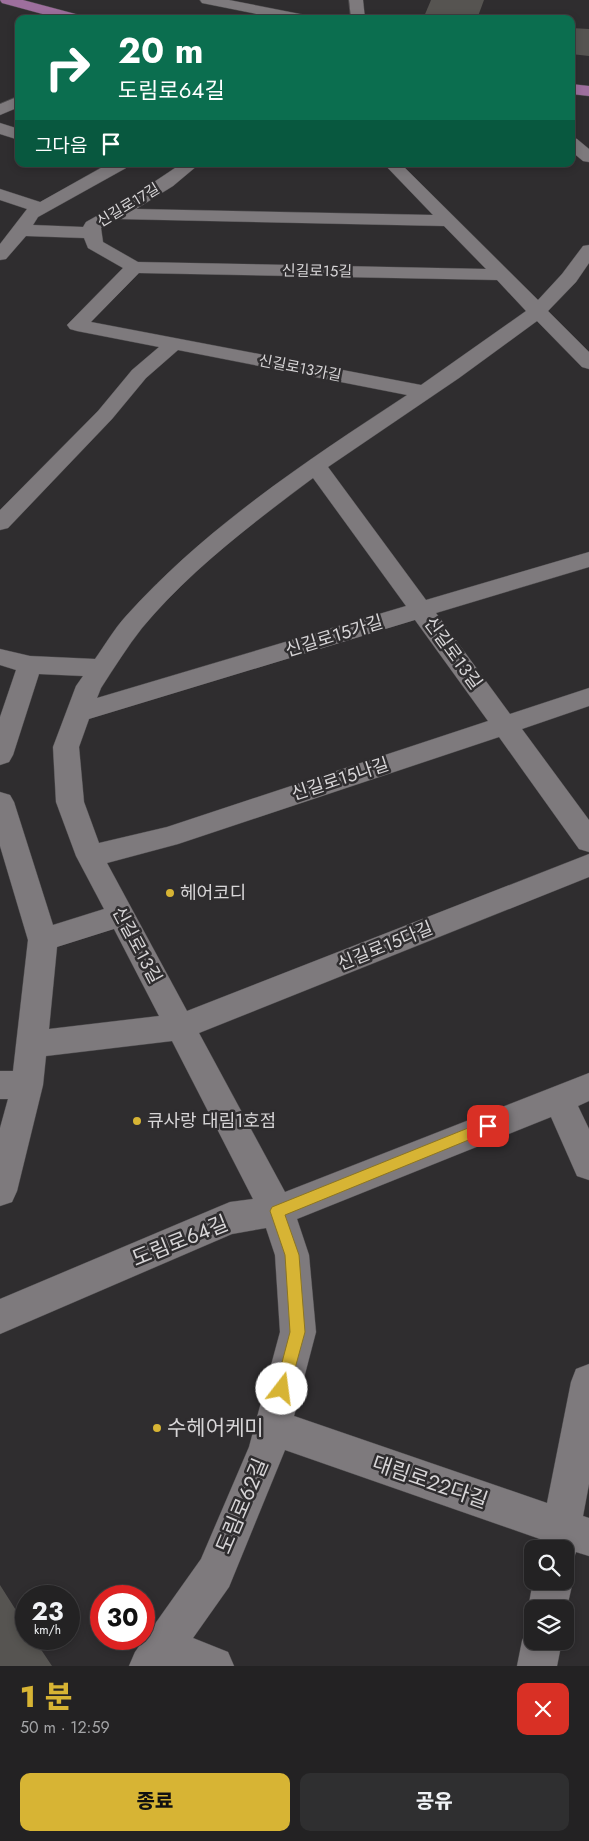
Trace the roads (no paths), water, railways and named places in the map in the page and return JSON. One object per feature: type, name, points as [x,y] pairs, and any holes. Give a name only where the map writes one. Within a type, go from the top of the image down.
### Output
[{"type":"main road","points":[[7,0],[63,15]]},
{"type":"main road","points":[[575,90],[589,91]]},
{"type":"street","points":[[207,0],[284,15]]},
{"type":"street","points":[[356,0],[358,15]]},
{"type":"street","points":[[0,90],[15,94]]},
{"type":"street","points":[[0,110],[15,103]]},
{"type":"street","points":[[0,128],[15,134]]},
{"type":"street","points":[[575,145],[589,157]]},
{"type":"street","points":[[0,255],[16,238],[31,214],[110,167]]},
{"type":"street","name":"신길로17길","points":[[134,267],[94,244],[92,226],[174,178],[189,167]]},
{"type":"street","points":[[395,167],[536,312],[589,363]]},
{"type":"street","points":[[0,194],[41,208]]},
{"type":"street","points":[[115,214],[448,221]]},
{"type":"street","points":[[21,230],[92,233]]},
{"type":"street","name":"신길로13길","points":[[277,1211],[90,856],[70,802],[66,747],[89,686],[133,623],[184,569],[266,502],[425,392],[536,312],[569,278],[589,250]]},
{"type":"street","name":"신길로15길","points":[[134,267],[500,275]]},
{"type":"street","name":"신길로13가길","points":[[134,267],[76,325],[425,392]]},
{"type":"street","points":[[0,523],[105,414],[139,374],[174,344]]},
{"type":"street","name":"신길로13길","points":[[316,466],[589,841]]},
{"type":"street","name":"신길로15가길","points":[[79,713],[589,559]]},
{"type":"street","points":[[0,657],[30,665],[102,668]]},
{"type":"street","points":[[0,755],[30,665]]},
{"type":"street","name":"신길로15나길","points":[[90,856],[168,837],[589,697]]},
{"type":"street","points":[[0,802],[42,940],[31,1044],[14,1085],[0,1191]]},
{"type":"street","name":"신길로15다길","points":[[31,1044],[180,1027],[589,865]]},
{"type":"street","points":[[42,940],[122,915]]},
{"type":"street","name":"도림로64길","points":[[0,1317],[230,1218],[277,1211],[589,1087]]},
{"type":"street","points":[[559,1098],[589,1165]]},
{"type":"street","name":"도림로62길","points":[[156,1657],[215,1573],[267,1448],[298,1332],[292,1255],[277,1211]]},
{"type":"street","points":[[570,1538],[589,1382]]},
{"type":"street","name":"대림로22다길","points":[[272,1427],[570,1538]]},
{"type":"street","points":[[537,1666],[540,1650]]},
{"type":"street","points":[[156,1657],[214,1666]]},
{"type":"place","name":"헤어코디","points":[[170,893]]},
{"type":"place","name":"큐사랑 대림1호점","points":[[137,1121]]},
{"type":"place","name":"수헤어케미","points":[[157,1428]]}]
